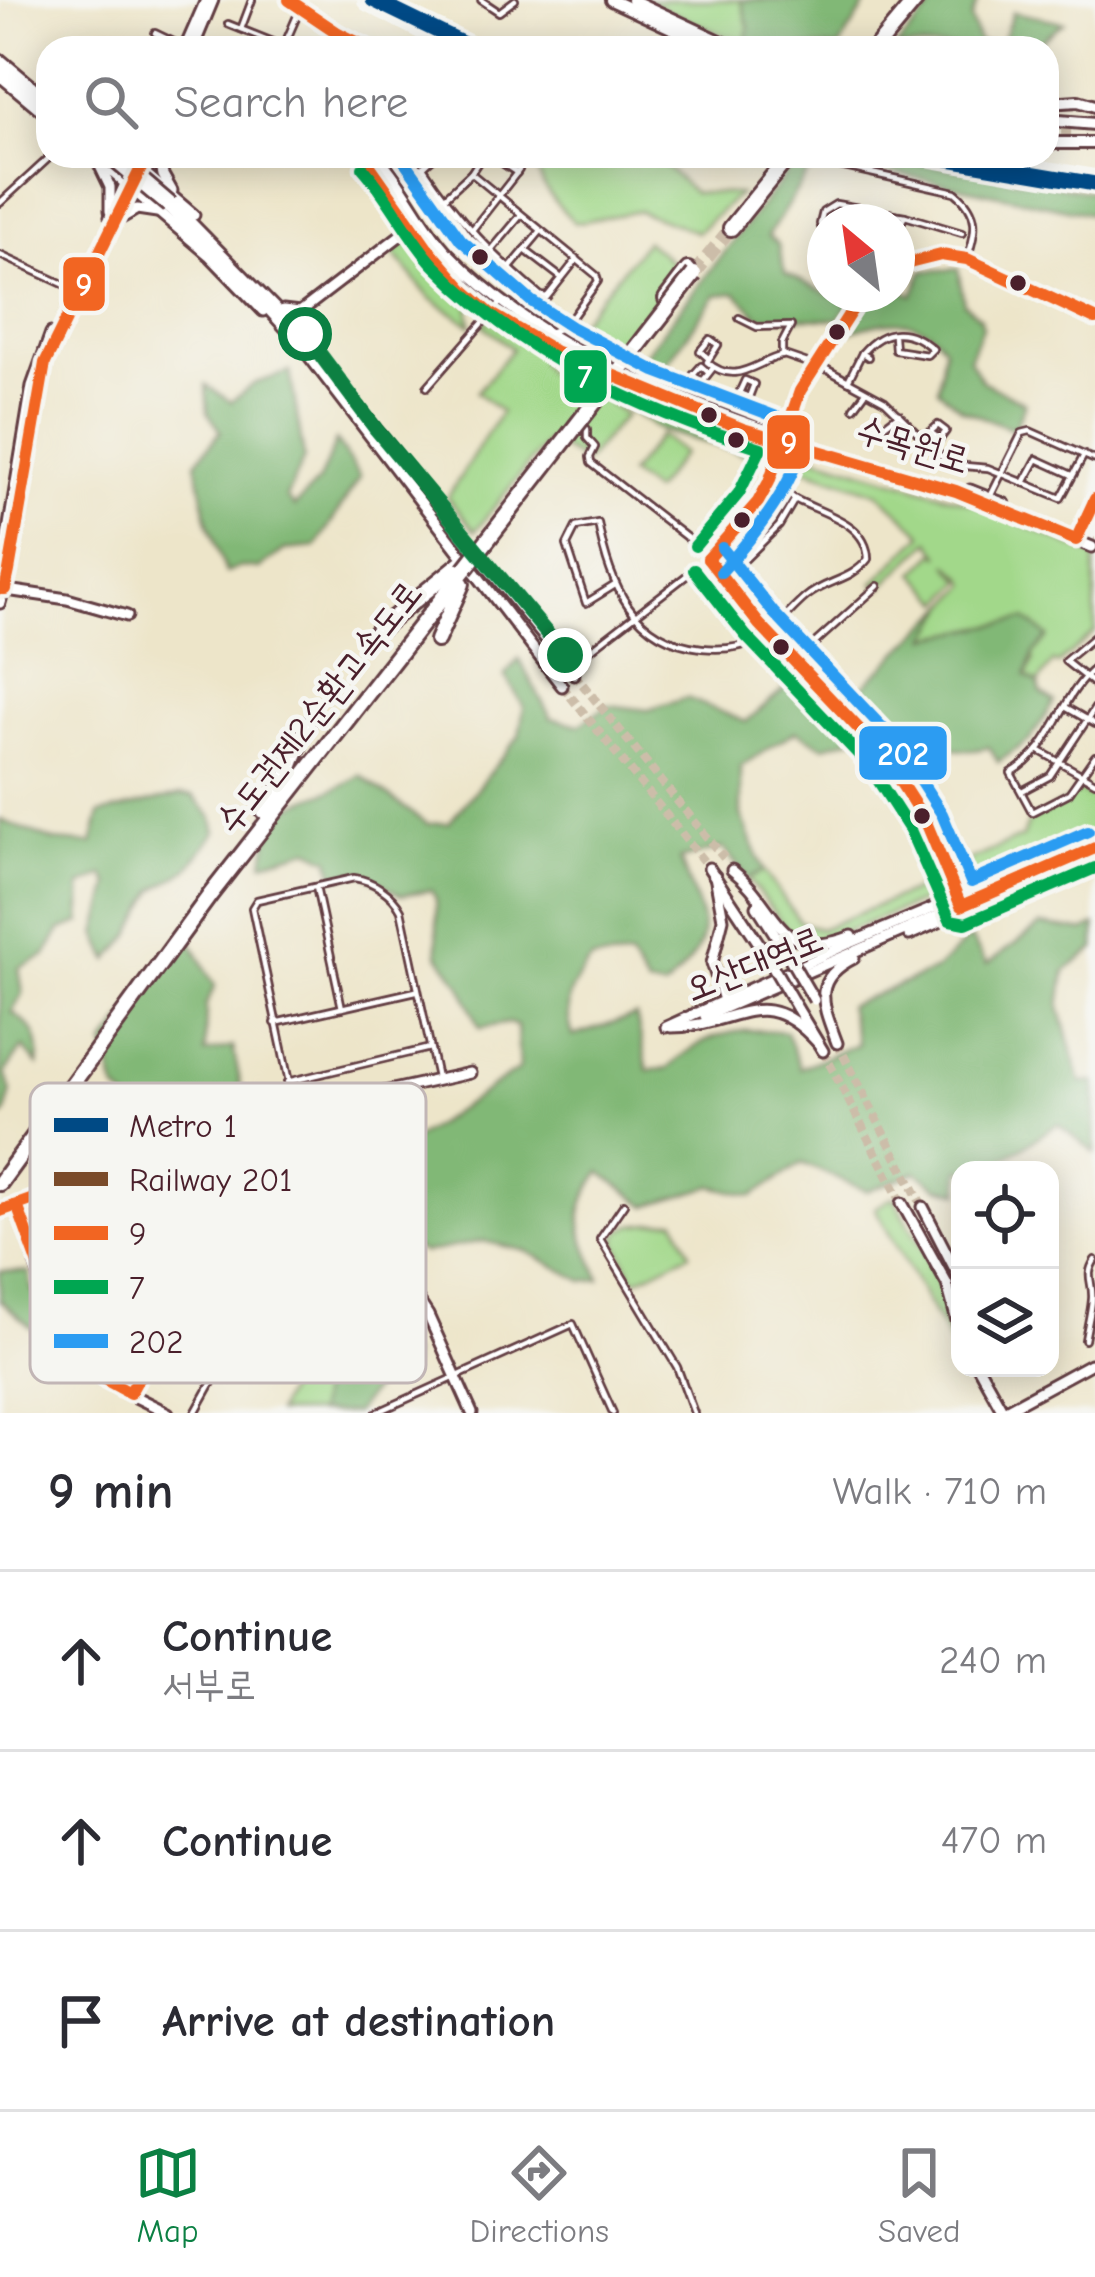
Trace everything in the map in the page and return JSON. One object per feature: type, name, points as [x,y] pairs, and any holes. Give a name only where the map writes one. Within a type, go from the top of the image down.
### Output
[{"type":"highway","points":[[880,36],[910,0]]},
{"type":"highway","points":[[882,36],[910,0]]},
{"type":"highway","points":[[728,226],[775,168]]},
{"type":"highway","name":"수도권제2순환고속도로","points":[[69,1083],[238,855],[691,272],[485,544],[464,569]]},
{"type":"highway","points":[[377,631],[464,569]]},
{"type":"highway","points":[[437,640],[464,569]]},
{"type":"highway","points":[[238,855],[284,783],[307,725]]},
{"type":"highway","points":[[238,855],[307,777],[338,751]]},
{"type":"highway","name":"수도권제2순환고속도로","points":[[0,1178],[30,1137]]},
{"type":"main road","points":[[611,0],[689,36]]},
{"type":"main road","points":[[632,0],[709,36]]},
{"type":"main road","points":[[1066,100],[1067,115]]},
{"type":"main road","points":[[1059,101],[1095,106]]},
{"type":"main road","points":[[1059,125],[1095,127]]},
{"type":"main road","points":[[1059,141],[1095,143]]},
{"type":"street","points":[[242,29],[252,0]]},
{"type":"street","points":[[290,0],[344,36]]},
{"type":"street","points":[[482,0],[500,12],[515,0]]},
{"type":"street","points":[[194,36],[204,1]]},
{"type":"street","points":[[290,36],[301,8]]},
{"type":"street","points":[[228,24],[259,36]]},
{"type":"street","points":[[155,33],[162,36]]},
{"type":"street","points":[[0,64],[36,93]]},
{"type":"street","points":[[0,64],[36,93]]},
{"type":"street","points":[[0,202],[38,168]]},
{"type":"street","points":[[0,603],[32,386],[45,346],[109,226],[110,187],[103,168]]},
{"type":"street","points":[[110,168],[129,186],[171,207]]},
{"type":"street","points":[[115,168],[254,274],[562,686]]},
{"type":"street","points":[[2,586],[45,363],[129,186],[130,168]]},
{"type":"street","points":[[138,168],[328,368]]},
{"type":"street","points":[[138,168],[171,207],[243,272],[328,368],[574,674]]},
{"type":"street","points":[[162,168],[171,207]]},
{"type":"street","name":"수목원로","points":[[371,168],[446,271],[490,313],[554,351],[664,399],[956,491],[1093,544]]},
{"type":"street","name":"수목원로","points":[[387,168],[450,255],[501,302],[568,346],[667,393],[783,439],[929,476],[990,497],[1077,538]]},
{"type":"street","points":[[424,168],[490,252],[541,296],[547,297],[577,260]]},
{"type":"street","points":[[445,197],[474,168]]},
{"type":"street","points":[[510,168],[517,173]]},
{"type":"street","points":[[471,231],[518,168]]},
{"type":"street","points":[[849,168],[955,192],[968,202],[977,224],[967,259]]},
{"type":"street","points":[[471,173],[596,274],[598,281],[565,326],[568,346]]},
{"type":"street","points":[[109,226],[137,209],[171,207]]},
{"type":"street","points":[[490,252],[520,215]]},
{"type":"street","points":[[915,219],[962,233]]},
{"type":"street","points":[[301,338],[300,312],[423,220]]},
{"type":"street","points":[[509,269],[541,231]]},
{"type":"street","points":[[526,250],[561,278]]},
{"type":"street","points":[[0,255],[74,289]]},
{"type":"street","points":[[915,262],[941,255],[967,259],[1094,316]]},
{"type":"street","points":[[427,387],[501,302]]},
{"type":"street","points":[[284,310],[300,312]]},
{"type":"street","points":[[739,318],[754,327],[791,326],[782,343],[782,356]]},
{"type":"street","points":[[544,333],[565,326]]},
{"type":"street","points":[[390,447],[572,661],[708,559],[743,523],[770,482],[800,391],[841,327]]},
{"type":"street","points":[[848,381],[886,333],[899,331],[933,349],[927,355],[895,350],[893,336]]},
{"type":"street","points":[[708,358],[711,370],[744,377],[782,356],[799,357],[866,391],[899,414],[921,440],[948,460],[1001,473],[1061,498],[1084,455]]},
{"type":"street","points":[[854,408],[866,391]]},
{"type":"street","points":[[871,421],[883,426],[899,414]]},
{"type":"street","points":[[587,429],[587,438],[595,447],[591,463],[695,544],[846,714]]},
{"type":"street","points":[[990,497],[1022,433],[1030,431],[1095,460]]},
{"type":"street","points":[[921,440],[930,432]]},
{"type":"street","points":[[1024,483],[1037,459],[1074,476]]},
{"type":"street","points":[[615,585],[586,603],[566,544],[576,527],[598,523],[615,585],[658,637],[690,646],[735,648],[770,632],[806,596],[851,575],[868,559],[866,542],[858,530],[770,482]]},
{"type":"street","points":[[726,578],[778,526],[795,499]]},
{"type":"street","points":[[1077,538],[1095,499]]},
{"type":"street","points":[[708,559],[747,611],[770,632]]},
{"type":"street","points":[[2,586],[127,616]]},
{"type":"street","points":[[796,660],[878,586]]},
{"type":"street","points":[[1095,636],[1065,661],[1095,685]]},
{"type":"street","points":[[1095,668],[1034,758],[1011,773],[1032,812],[1069,793],[1095,756]]},
{"type":"street","points":[[1067,708],[1092,723]]},
{"type":"street","points":[[1022,791],[1046,779],[1060,764],[1092,723],[1095,708]]},
{"type":"street","points":[[732,870],[782,929],[808,944],[836,942],[925,906],[955,902],[911,796],[856,725]]},
{"type":"street","points":[[1038,750],[1095,782]]},
{"type":"street","name":"오산대역로","points":[[665,1028],[1095,844]]},
{"type":"street","name":"오산대역로","points":[[955,902],[1038,873],[1095,844]]},
{"type":"street","points":[[724,858],[780,942],[837,1043],[823,993],[842,964],[973,908],[1038,873]]},
{"type":"street","points":[[665,1028],[778,1010],[791,1016],[820,1047],[712,872],[723,919],[712,955],[713,992],[682,1019]]},
{"type":"street","points":[[430,1048],[286,1082],[252,904],[364,879],[393,897],[401,910],[437,1080]]},
{"type":"street","points":[[316,887],[342,1008]]},
{"type":"street","points":[[712,970],[725,1004]]},
{"type":"street","points":[[274,1023],[418,991]]},
{"type":"street","name":"오산대역로","points":[[665,1028],[725,1004]]},
{"type":"street","points":[[425,1083],[470,1072]]},
{"type":"street","points":[[902,1203],[951,1299]]},
{"type":"street","points":[[624,1204],[600,1239],[677,1366],[693,1410],[678,1413]]},
{"type":"street","points":[[923,1207],[955,1269]]},
{"type":"street","points":[[0,1211],[18,1208],[30,1241]]},
{"type":"street","points":[[1085,1340],[1092,1293],[1088,1271],[1095,1261]]},
{"type":"street","points":[[1089,1311],[1095,1320]]},
{"type":"street","points":[[426,1312],[472,1413]]},
{"type":"street","points":[[376,1413],[573,1324],[613,1413]]},
{"type":"street","points":[[985,1377],[1007,1411],[1090,1364]]},
{"type":"street","points":[[112,1383],[168,1413]]},
{"type":"street","points":[[130,1393],[136,1383]]},
{"type":"street","points":[[195,1413],[212,1383]]},
{"type":"green space","points":[[645,0],[741,0],[748,36],[725,36]]},
{"type":"green space","points":[[741,0],[869,0],[846,36],[748,36]]},
{"type":"green space","points":[[939,0],[978,0],[971,19],[977,36],[907,36]]},
{"type":"green space","points":[[1013,12],[1064,22],[1046,36],[1004,36]]},
{"type":"green space","points":[[537,168],[667,168],[693,192],[739,194],[697,232],[639,211],[575,223],[543,185]]},
{"type":"green space","points":[[791,168],[811,168],[768,236],[778,244],[785,273],[807,284],[807,312],[844,312],[839,319],[760,317],[736,293],[716,295],[659,373],[776,417],[775,426],[636,371],[636,365]]},
{"type":"green space","points":[[870,168],[951,168],[1095,192],[1095,215]]},
{"type":"green space","points":[[409,239],[443,283],[472,307],[471,325],[430,298],[392,252]]},
{"type":"green space","points":[[646,241],[685,272],[612,361],[565,338]]},
{"type":"green space","points":[[958,269],[964,303],[980,317],[982,327],[969,359],[982,381],[1025,403],[1014,429],[961,409],[938,389],[944,347],[925,329],[890,322],[851,331],[862,312],[915,312],[915,290],[923,271]]},
{"type":"green space","points":[[491,319],[545,356],[540,362],[546,372],[562,360],[595,375],[590,388],[625,415],[585,462],[548,440],[475,531],[447,498],[501,412],[477,392],[512,349],[482,324]]},
{"type":"green space","points":[[290,372],[304,458],[286,498],[294,507],[319,481],[336,441],[360,477],[316,547],[284,550],[259,569],[241,567],[226,573],[207,518],[196,462],[221,431],[208,413],[206,385],[231,402],[255,383]]},
{"type":"green space","points":[[619,388],[681,414],[687,427],[697,432],[708,426],[764,443],[763,449],[772,453],[769,460],[662,431],[613,401]]},
{"type":"green space","points":[[660,435],[683,453],[653,492],[629,474]]},
{"type":"green space","points":[[805,453],[978,505],[1095,556],[1095,632],[1058,664],[1053,662],[1038,683],[1026,677],[1034,661],[928,638],[968,585],[964,577],[947,563],[963,581],[943,602],[915,573],[936,552],[941,556],[930,541],[881,588],[874,583],[923,534],[879,493],[796,465]]},
{"type":"green space","points":[[950,603],[929,637],[1026,619],[1048,637],[1034,653],[1026,676],[1054,702],[1030,740],[998,762],[989,747],[955,749],[895,731],[872,733],[845,704]]},
{"type":"green space","points":[[519,659],[551,718],[579,725],[609,705],[648,710],[687,698],[746,722],[795,679],[810,688],[853,738],[824,746],[796,731],[741,766],[741,815],[764,871],[748,879],[723,848],[680,859],[702,928],[694,955],[664,989],[647,986],[630,958],[592,960],[570,995],[573,1036],[636,1016],[648,1070],[668,1069],[694,1048],[722,1035],[786,1032],[800,1068],[857,1044],[848,1006],[936,970],[970,937],[987,964],[1041,925],[1084,931],[1095,925],[1095,949],[1065,971],[1060,1007],[1081,1083],[1095,1082],[1095,1153],[1058,1124],[1001,1161],[951,1161],[951,1190],[917,1172],[867,1191],[802,1163],[753,1196],[712,1186],[647,1206],[601,1172],[581,1213],[600,1279],[583,1281],[526,1251],[483,1241],[426,1252],[426,1131],[519,1069],[517,1026],[480,1028],[461,985],[438,954],[436,899],[431,890],[401,895],[362,872],[334,876],[330,859],[309,849],[264,862],[276,822],[286,811],[360,775],[427,824],[449,823],[519,736],[524,707],[505,676]]},
{"type":"green space","points":[[1077,789],[1095,799],[1095,835],[966,886],[960,883],[946,848],[952,846],[961,864],[1022,837],[1029,822],[1068,800]]},
{"type":"green space","points":[[193,796],[212,817],[216,832],[188,869],[155,890],[129,938],[109,960],[97,934],[110,885],[104,875],[81,886],[81,923],[61,930],[46,955],[19,968],[23,994],[12,1012],[34,1034],[38,1065],[23,1047],[5,1073],[11,1090],[6,1114],[0,1118],[0,820],[54,841],[92,844],[100,814]]},
{"type":"green space","points":[[931,856],[943,885],[937,896],[818,942],[791,935],[748,879],[764,871],[800,922],[820,929],[936,882],[926,858]]},
{"type":"green space","points":[[188,935],[215,986],[206,1004],[205,1053],[233,1047],[240,1083],[114,1083],[105,1045]]},
{"type":"green space","points":[[894,1197],[951,1300],[951,1345],[875,1208]]},
{"type":"green space","points":[[676,1220],[690,1253],[633,1278],[616,1241],[619,1232],[633,1225]]},
{"type":"green space","points":[[0,1271],[29,1272],[30,1326],[0,1300]]},
{"type":"green space","points":[[290,1383],[321,1383],[317,1413],[276,1413]]},
{"type":"green space","points":[[321,1383],[384,1383],[355,1413],[317,1413]]},
{"type":"tunnel","points":[[1066,135],[1067,115]]},
{"type":"tunnel","points":[[694,274],[731,228]]},
{"type":"tunnel","points":[[841,327],[850,312]]},
{"type":"tunnel","points":[[574,674],[724,858]]},
{"type":"tunnel","points":[[562,686],[709,868]]},
{"type":"tunnel","points":[[837,1043],[923,1207]]},
{"type":"tunnel","points":[[823,1051],[902,1203]]},
{"type":"metro line","name":"1","points":[[373,0],[447,36]]},
{"type":"metro line","name":"1","points":[[1001,168],[1095,184]]},
{"type":"rail line","name":"201","points":[[369,0],[439,36]]},
{"type":"rail line","name":"201","points":[[1018,168],[1095,181]]},
{"type":"transit line","name":"9","points":[[289,0],[344,36]]},
{"type":"transit line","name":"9","points":[[0,589],[5,589],[9,571],[45,363],[141,168]]},
{"type":"transit line","name":"7","points":[[363,168],[434,265],[505,327],[628,398],[761,448],[739,493],[695,546]]},
{"type":"transit line","name":"9","points":[[371,168],[427,247],[465,291],[490,313],[554,351],[743,429],[956,491],[1076,540],[1095,499]]},
{"type":"transit line","name":"202","points":[[410,168],[461,240],[531,301],[655,371],[798,425],[801,441],[788,481],[721,572]]},
{"type":"transit line","name":"9","points":[[915,262],[941,255],[967,259],[1095,319]]},
{"type":"transit line","name":"9","points":[[708,559],[758,502],[800,391],[850,312]]},
{"type":"transit line","name":"202","points":[[722,548],[773,612],[895,741],[942,814],[971,882],[1088,831]]},
{"type":"transit line","name":"9","points":[[708,559],[759,624],[881,752],[926,822],[961,906],[1095,848]]},
{"type":"transit line","name":"7","points":[[694,570],[746,636],[867,763],[910,830],[950,920],[966,923],[1095,868]]},
{"type":"transit line","name":"9","points":[[0,1211],[30,1200]]},
{"type":"transit line","name":"9","points":[[18,1208],[30,1241]]},
{"type":"transit line","name":"9","points":[[112,1383],[130,1393],[136,1383]]},
{"type":"route","points":[[305,334],[390,447],[565,655]]}]
